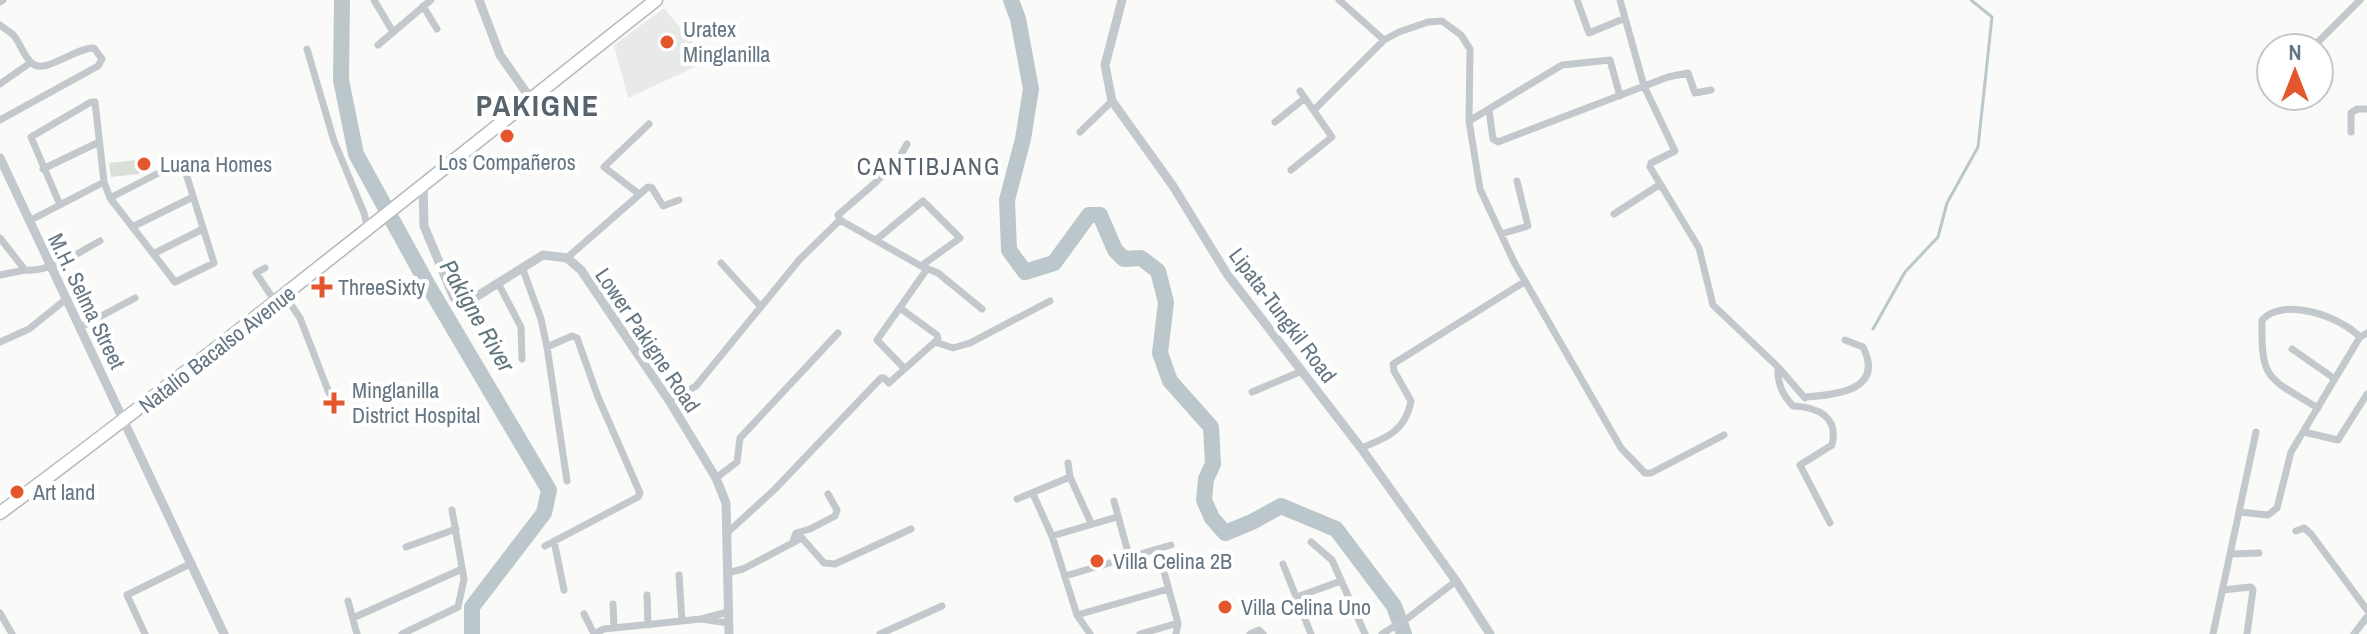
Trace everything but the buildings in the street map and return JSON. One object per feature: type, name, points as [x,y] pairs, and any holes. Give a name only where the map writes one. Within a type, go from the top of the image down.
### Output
[{"type":"highway","name":"Natalio Bacalso Avenue","points":[[0,513],[281,299],[656,0]]},
{"type":"street","points":[[374,0],[393,32]]},
{"type":"street","points":[[378,45],[431,0]]},
{"type":"street","points":[[479,0],[500,55],[530,98]]},
{"type":"street","name":"Lipata-Tungkil Road","points":[[1122,0],[1105,65],[1112,101],[1173,186],[1227,274],[1361,448],[1490,634]]},
{"type":"street","points":[[1339,0],[1384,40]]},
{"type":"street","points":[[1577,0],[1589,33],[1623,19]]},
{"type":"street","points":[[1620,0],[1644,86],[1675,151],[1650,164],[1659,185],[1699,248],[1713,305],[1778,367],[1810,407]]},
{"type":"street","points":[[2328,32],[2360,0]]},
{"type":"street","points":[[423,6],[437,29]]},
{"type":"street","points":[[1314,110],[1384,40],[1428,22],[1442,21],[1461,35],[1470,49],[1469,121],[1480,189],[1514,262],[1621,448],[1645,473],[1654,473],[1724,435]]},
{"type":"street","points":[[0,25],[14,35],[30,63],[44,67],[85,48],[94,48],[102,59],[98,66],[0,120]]},
{"type":"street","points":[[307,49],[334,141],[372,227]]},
{"type":"street","points":[[1469,121],[1562,65],[1605,59],[1612,62],[1620,96]]},
{"type":"street","points":[[0,84],[30,63]]},
{"type":"street","points":[[1489,110],[1493,139],[1498,142],[1644,86],[1688,73],[1695,93],[1711,90]]},
{"type":"street","points":[[1275,122],[1302,95],[1332,137],[1291,170]]},
{"type":"street","points":[[1080,132],[1112,101]]},
{"type":"street","points":[[60,205],[32,136],[93,102],[96,104],[104,182],[110,198],[178,282],[214,263],[183,164],[178,163],[110,198]]},
{"type":"street","points":[[2351,132],[2351,113],[2357,109],[2367,109]]},
{"type":"street","points":[[639,194],[604,167],[649,124]]},
{"type":"street","points":[[43,169],[99,142]]},
{"type":"street","points":[[907,144],[899,158],[875,183],[838,215],[840,220],[938,273],[982,309]]},
{"type":"street","name":"M.H. Selma Street","points":[[0,158],[224,634]]},
{"type":"street","points":[[1501,234],[1528,226],[1517,181]]},
{"type":"street","points":[[29,221],[104,182]]},
{"type":"street","name":"Lower Pakigne Road","points":[[423,185],[424,226],[454,298],[471,300],[543,255],[567,258],[581,270],[670,402],[716,478],[726,503],[729,634]]},
{"type":"street","points":[[1614,214],[1659,185]]},
{"type":"street","points":[[567,258],[649,187],[663,206],[679,200]]},
{"type":"street","points":[[132,227],[193,197]]},
{"type":"street","points":[[876,240],[923,201],[960,238],[924,268],[877,341],[904,368]]},
{"type":"street","points":[[670,402],[696,386],[800,259],[840,220]]},
{"type":"street","points":[[153,254],[203,229]]},
{"type":"street","points":[[0,238],[25,270]]},
{"type":"street","points":[[0,275],[50,268],[100,241]]},
{"type":"street","points":[[721,263],[761,307]]},
{"type":"street","points":[[522,267],[541,319],[547,347],[567,481]]},
{"type":"street","points":[[265,268],[256,273],[300,318],[329,393]]},
{"type":"street","points":[[498,283],[521,327],[522,359]]},
{"type":"street","points":[[1361,448],[1392,435],[1407,419],[1411,401],[1393,364],[1521,284]]},
{"type":"street","points":[[79,328],[135,298]]},
{"type":"street","points":[[0,342],[29,329],[65,300]]},
{"type":"street","points":[[935,342],[947,348],[963,345],[1050,301]]},
{"type":"street","points":[[727,533],[774,490],[881,378],[889,383],[935,342],[937,335],[900,308]]},
{"type":"street","points":[[2239,512],[2268,515],[2277,508],[2291,452],[2364,335],[2319,313],[2280,310],[2268,313],[2262,320],[2262,357],[2267,373],[2318,408]]},
{"type":"street","points":[[716,478],[737,462],[740,438],[838,333]]},
{"type":"street","points":[[545,546],[638,497],[640,493],[598,397],[577,338],[572,336],[547,347]]},
{"type":"street","points":[[1805,397],[1836,395],[1861,384],[1868,373],[1869,358],[1863,347],[1845,340]]},
{"type":"street","points":[[2292,349],[2335,379]]},
{"type":"street","points":[[1778,367],[1777,379],[1784,397],[1793,406],[1810,407],[1829,418],[1834,428],[1832,445],[1800,465],[1830,523]]},
{"type":"street","points":[[1252,392],[1302,371]]},
{"type":"street","points":[[2304,432],[2338,440],[2367,394]]},
{"type":"street","points":[[2213,634],[2256,432]]},
{"type":"street","points":[[1068,463],[1070,477],[1091,523]]},
{"type":"street","points":[[1017,499],[1070,477]]},
{"type":"street","points":[[793,541],[796,533],[835,516],[837,510],[828,494]]},
{"type":"street","points":[[1033,494],[1052,536],[1077,615],[1090,634]]},
{"type":"street","points":[[1114,501],[1129,556]]},
{"type":"street","points":[[402,634],[456,610],[464,579],[452,510]]},
{"type":"street","points":[[1052,536],[1117,517]]},
{"type":"street","points":[[2296,531],[2304,528],[2311,534],[2367,610]]},
{"type":"street","points":[[406,547],[456,529]]},
{"type":"street","points":[[727,573],[743,569],[804,538],[824,563],[835,564],[911,529]]},
{"type":"street","points":[[554,541],[564,590]]},
{"type":"street","points":[[1311,542],[1332,560],[1365,634]]},
{"type":"street","points":[[1065,576],[1171,545]]},
{"type":"street","points":[[1158,550],[1178,623],[1176,634]]},
{"type":"street","points":[[2231,554],[2259,553]]},
{"type":"street","points":[[145,634],[127,595],[192,563]]},
{"type":"street","points":[[1283,564],[1311,634]]},
{"type":"street","points":[[353,618],[462,569]]},
{"type":"street","points":[[679,575],[682,621]]},
{"type":"street","points":[[1297,597],[1341,581]]},
{"type":"street","points":[[1385,632],[1456,581]]},
{"type":"street","points":[[2222,590],[2251,587],[2253,590],[2247,634]]},
{"type":"street","points":[[1077,615],[1168,589]]},
{"type":"street","points":[[647,595],[648,625]]},
{"type":"street","points":[[348,601],[357,634]]},
{"type":"street","points":[[613,604],[614,628]]},
{"type":"street","points":[[880,634],[942,606]]},
{"type":"street","points":[[584,614],[594,634],[614,628],[701,619],[728,612]]},
{"type":"street","points":[[0,613],[12,634]]},
{"type":"street","points":[[2354,634],[2367,617]]},
{"type":"street","points":[[701,619],[729,623]]},
{"type":"street","points":[[1140,634],[1178,623]]},
{"type":"street","points":[[1250,634],[1260,630],[1263,634]]},
{"type":"shaded area","points":[[664,8],[708,61],[628,98],[614,45]]},
{"type":"shaded area","points":[[137,160],[139,174],[111,177],[109,163]]},
{"type":"waterway","name":"Pakigne River","points":[[342,0],[341,80],[356,154],[429,287],[549,490],[544,513],[472,607],[472,634]]},
{"type":"waterway","points":[[1011,0],[1018,19],[1031,89],[1023,139],[1007,200],[1009,250],[1025,272],[1054,263],[1089,215],[1100,215],[1115,250],[1124,259],[1141,258],[1158,271],[1166,302],[1160,353],[1170,381],[1211,427],[1213,464],[1206,479],[1204,500],[1212,518],[1225,533],[1281,506],[1336,529],[1394,606],[1404,634]]},
{"type":"waterway","points":[[1873,329],[1905,272],[1938,237],[1947,203],[1978,147],[1992,17],[1971,0]]},
{"type":"place","name":"Uratex Minglanilla","points":[[667,42]]},
{"type":"place","name":"Los Compañeros","points":[[507,136]]},
{"type":"place","name":"Luana Homes","points":[[144,164]]},
{"type":"place","name":"ThreeSixty","points":[[322,287]]},
{"type":"place","name":"Minglanilla District Hospital","points":[[334,403]]},
{"type":"place","name":"Art land","points":[[17,492]]},
{"type":"place","name":"Villa Celina 2B","points":[[1097,561]]},
{"type":"place","name":"Villa Celina Uno","points":[[1225,607]]},
{"type":"district","name":"PAKIGNE","points":[[538,106]]},
{"type":"district","name":"CANTIBJANG","points":[[929,167]]}]
